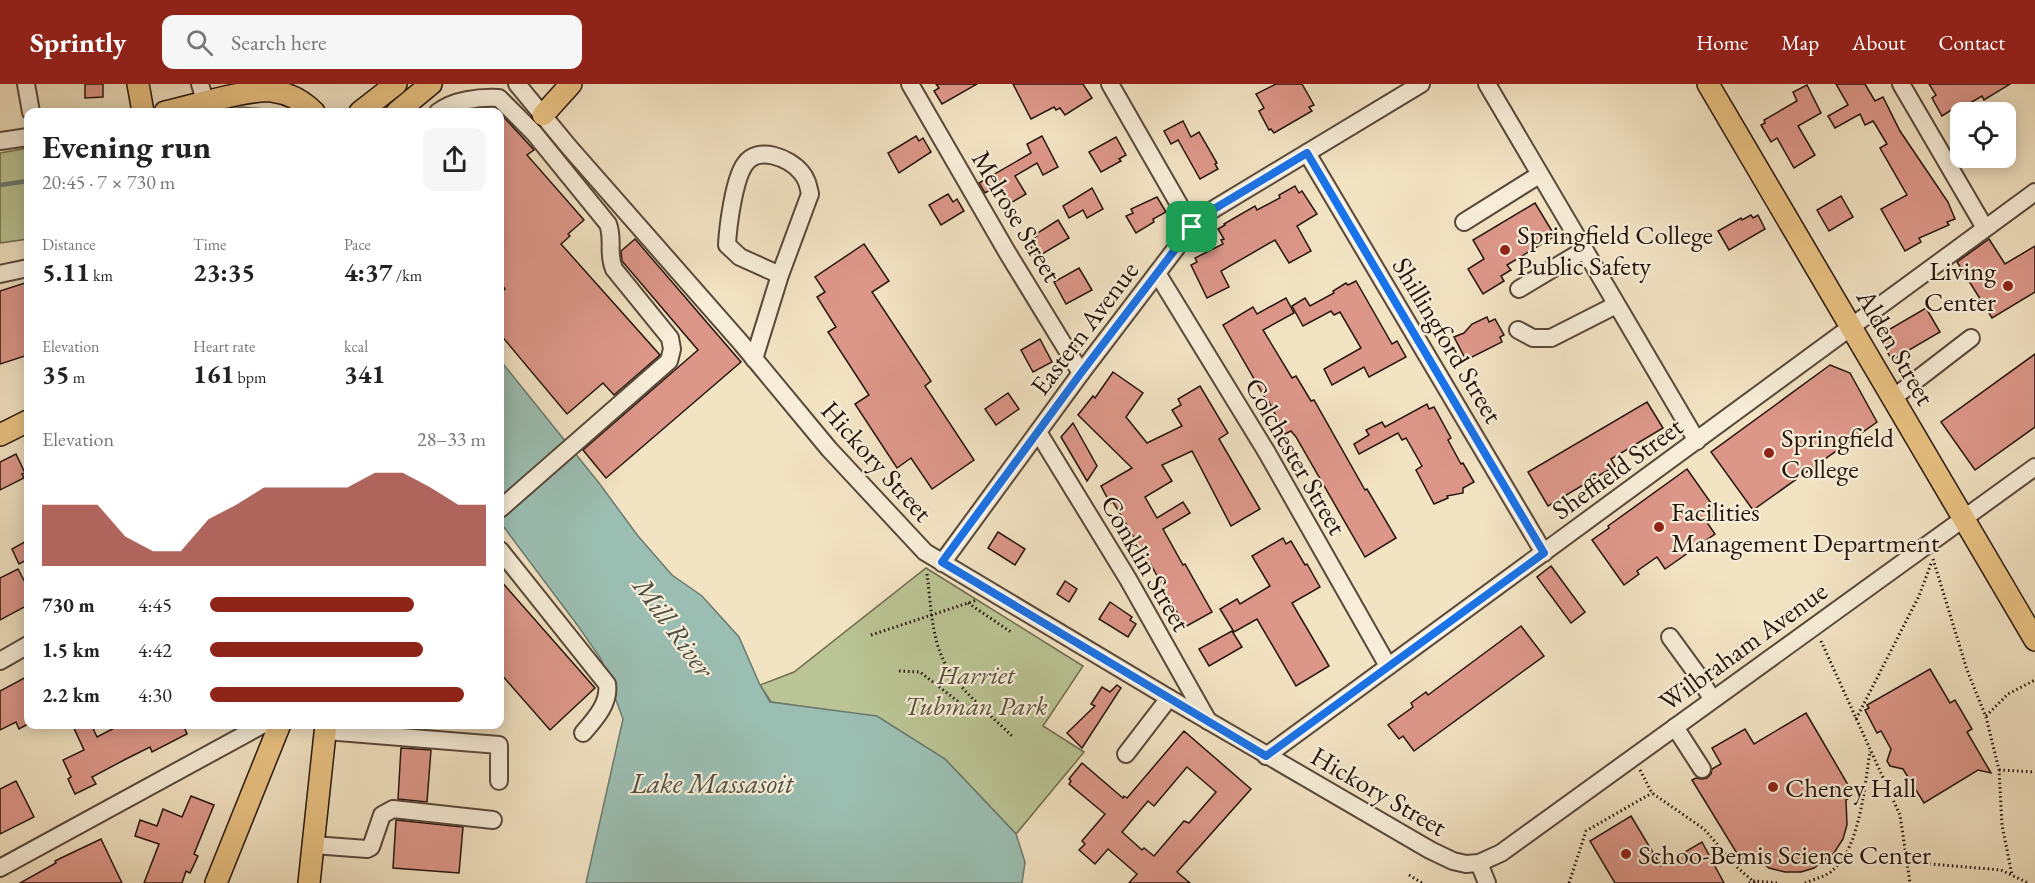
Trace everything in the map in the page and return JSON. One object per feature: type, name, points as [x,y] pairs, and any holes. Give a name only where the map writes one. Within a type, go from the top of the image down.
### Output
[{"type":"main road","points":[[138,84],[142,108]]},
{"type":"main road","points":[[365,108],[396,84]]},
{"type":"main road","points":[[402,108],[431,84]]},
{"type":"main road","points":[[537,122],[571,84]]},
{"type":"main road","name":"Alden Street","points":[[1708,84],[2035,640]]},
{"type":"main road","points":[[173,108],[203,94],[232,91],[279,93],[301,101],[309,108]]},
{"type":"main road","points":[[0,435],[24,423]]},
{"type":"main road","points":[[216,883],[278,729]]},
{"type":"main road","points":[[309,883],[326,729]]},
{"type":"street","points":[[26,84],[30,108]]},
{"type":"street","name":"Hickory Street","points":[[517,84],[537,122],[754,359],[829,449],[925,552],[1208,722],[1430,850],[1459,863],[1479,863]]},
{"type":"street","name":"Melrose Street","points":[[910,84],[1007,252],[1081,373]]},
{"type":"street","points":[[1110,84],[1192,227]]},
{"type":"street","name":"Eastern Avenue","points":[[942,562],[1199,218],[1421,84]]},
{"type":"street","points":[[1486,84],[1697,441]]},
{"type":"street","points":[[1901,84],[1985,228]]},
{"type":"street","points":[[444,108],[482,97],[499,98],[537,122],[608,224],[611,231],[609,258],[614,269],[670,338],[672,350],[669,361],[504,505]]},
{"type":"street","points":[[0,141],[24,138]]},
{"type":"street","name":"Shillingford Street","points":[[1307,153],[1544,553]]},
{"type":"street","points":[[754,359],[780,275],[810,194],[808,182],[800,170],[788,162],[767,154],[754,155],[746,162],[738,176],[727,245],[740,258],[780,275]]},
{"type":"street","points":[[1464,222],[1539,175]]},
{"type":"street","name":"Sheffield Street","points":[[1266,756],[2035,192]]},
{"type":"street","points":[[1519,289],[1584,250]]},
{"type":"street","points":[[0,274],[24,269]]},
{"type":"street","name":"Colchester Street","points":[[1157,273],[1266,452],[1388,666]]},
{"type":"street","points":[[1518,330],[1533,338],[1551,338],[1616,305]]},
{"type":"street","points":[[1893,398],[1971,339]]},
{"type":"street","name":"Conklin Street","points":[[1038,432],[1128,579],[1208,722]]},
{"type":"street","name":"Wilbraham Avenue","points":[[1479,863],[1501,854],[2035,467]]},
{"type":"street","points":[[504,555],[607,684],[608,694],[597,717],[583,733]]},
{"type":"street","points":[[1670,637],[1712,699]]},
{"type":"street","points":[[0,661],[24,647]]},
{"type":"street","points":[[1125,754],[1169,698]]},
{"type":"street","points":[[1675,727],[1702,769]]},
{"type":"street","points":[[0,868],[255,729]]},
{"type":"street","points":[[336,729],[499,745],[499,782]]},
{"type":"street","points":[[313,845],[367,849],[371,847],[382,815],[393,809],[493,820]]},
{"type":"street","points":[[1479,863],[1487,883]]},
{"type":"path","points":[[1856,719],[1919,596],[1932,559],[1942,552]]},
{"type":"path","points":[[1932,559],[1967,670],[1986,717],[2000,770],[2002,825],[2012,875]]},
{"type":"path","points":[[927,574],[939,648],[946,664],[958,681],[1013,737]]},
{"type":"path","points":[[871,635],[978,600]]},
{"type":"path","points":[[968,603],[1011,632]]},
{"type":"path","points":[[1814,626],[1900,815],[1910,883]]},
{"type":"path","points":[[899,671],[920,672],[960,703],[969,706],[980,704]]},
{"type":"path","points":[[1986,717],[2008,694],[2035,680]]},
{"type":"path","points":[[1805,883],[1834,870],[1852,843],[1862,803],[1870,749]]},
{"type":"path","points":[[1633,757],[1652,793],[1704,829],[1752,882],[1780,883]]},
{"type":"path","points":[[2000,770],[2035,772]]},
{"type":"path","points":[[1569,883],[1586,831],[1652,793]]},
{"type":"path","points":[[1907,862],[2001,870],[2028,883]]},
{"type":"path","points":[[1409,875],[1422,883]]},
{"type":"green space","points":[[24,149],[24,240],[0,243],[0,153]]},
{"type":"green space","name":"Harriet Tubman Park","points":[[926,568],[1083,666],[1043,726],[1084,752],[1016,834],[945,759],[877,717],[771,702],[760,685],[794,672]]},
{"type":"water","name":"Lake Massasoit","points":[[504,365],[599,483],[638,536],[672,575],[702,596],[739,637],[770,702],[877,716],[945,759],[1016,834],[1025,862],[1022,883],[586,883],[623,719],[601,659],[504,527]]},
{"type":"building","points":[[85,84],[103,84],[103,97],[85,98]]},
{"type":"building","points":[[936,84],[977,84],[942,104],[934,91],[939,88]]},
{"type":"building","points":[[1013,84],[1083,84],[1092,98],[1065,115],[1060,108],[1056,110],[1054,107],[1031,119]]},
{"type":"building","points":[[1276,84],[1302,84],[1314,105],[1309,107],[1312,111],[1274,133],[1271,129],[1269,130],[1259,111],[1264,108],[1256,94]]},
{"type":"building","points":[[1836,84],[1865,84],[1875,101],[1883,97],[1900,131],[1948,202],[1955,219],[1947,222],[1949,225],[1919,238],[1921,242],[1905,251],[1881,209],[1907,195],[1880,148],[1887,144],[1873,121],[1865,125],[1860,114],[1835,128],[1828,116],[1848,105]]},
{"type":"building","points":[[1929,84],[2010,84],[1984,100],[1982,96],[1972,102],[1950,102],[1950,111],[1942,116],[1932,98],[1936,95]]},
{"type":"building","points":[[1807,85],[1821,113],[1798,126],[1815,155],[1794,168],[1777,138],[1771,142],[1761,125],[1765,123],[1764,120],[1797,101],[1793,92]]},
{"type":"building","points":[[504,117],[534,150],[527,155],[584,220],[568,234],[570,236],[561,244],[660,355],[614,395],[603,383],[567,414],[504,339]]},
{"type":"building","points":[[1183,121],[1191,137],[1199,132],[1217,163],[1215,164],[1218,169],[1200,179],[1178,140],[1171,144],[1164,131]]},
{"type":"building","points":[[916,136],[919,141],[923,138],[931,152],[899,173],[888,153]]},
{"type":"building","points":[[1042,136],[1058,167],[1043,175],[1037,163],[1015,176],[1026,194],[1009,204],[998,185],[985,193],[979,183],[1031,153],[1027,144]]},
{"type":"building","points":[[1116,137],[1126,155],[1119,159],[1121,161],[1101,172],[1089,152]]},
{"type":"building","points":[[1295,186],[1299,193],[1302,191],[1317,214],[1297,226],[1311,251],[1289,263],[1275,240],[1221,271],[1229,287],[1207,298],[1191,265],[1197,262],[1195,258],[1223,244],[1221,240],[1224,239],[1218,229],[1224,224],[1255,206],[1257,210],[1280,198],[1279,195]]},
{"type":"building","points":[[1092,188],[1103,209],[1087,218],[1083,210],[1069,218],[1063,206]]},
{"type":"building","points":[[948,194],[953,202],[957,199],[964,211],[941,225],[929,205]]},
{"type":"building","points":[[1841,196],[1853,217],[1829,231],[1817,210]]},
{"type":"building","points":[[1157,197],[1166,212],[1136,233],[1126,216],[1133,213],[1131,209]]},
{"type":"building","name":"Springfield College Public Safety","points":[[1535,203],[1555,236],[1507,265],[1511,270],[1501,276],[1504,281],[1483,294],[1468,269],[1484,259],[1473,240]]},
{"type":"building","points":[[1751,215],[1753,218],[1758,215],[1765,229],[1729,250],[1718,231]]},
{"type":"building","points":[[1058,220],[1069,238],[1037,257],[1028,242]]},
{"type":"building","points":[[635,239],[741,362],[606,478],[583,450],[698,350],[622,261],[621,251]]},
{"type":"building","name":"Living Center","points":[[1989,239],[2005,264],[2035,246],[2035,292],[1992,318],[1957,262]]},
{"type":"building","points":[[864,244],[889,281],[872,292],[931,381],[925,386],[974,460],[932,489],[911,458],[897,468],[855,404],[869,395],[828,332],[836,327],[817,297],[825,292],[815,277]]},
{"type":"building","points":[[1079,268],[1092,290],[1066,304],[1054,282]]},
{"type":"building","points":[[1356,281],[1392,344],[1397,341],[1406,357],[1369,377],[1364,367],[1332,385],[1324,369],[1361,348],[1340,312],[1334,315],[1331,311],[1303,326],[1292,306],[1305,298],[1310,306],[1334,293],[1333,291],[1346,283],[1348,285]]},
{"type":"building","points":[[24,283],[24,356],[0,364],[0,291]]},
{"type":"building","points":[[1286,298],[1294,313],[1263,330],[1292,378],[1296,376],[1311,401],[1314,400],[1365,490],[1367,489],[1396,538],[1365,557],[1296,437],[1291,431],[1285,434],[1269,402],[1223,325],[1253,307],[1257,314]]},
{"type":"building","points":[[1926,308],[1940,332],[1892,360],[1878,336]]},
{"type":"building","points":[[1487,317],[1489,322],[1495,319],[1504,335],[1500,337],[1502,342],[1466,360],[1454,337]]},
{"type":"building","points":[[1040,339],[1052,362],[1033,372],[1021,350]]},
{"type":"building","points":[[2035,354],[2035,427],[1975,470],[1941,422]]},
{"type":"building","points":[[1830,365],[1850,373],[1877,422],[1753,510],[1711,452]]},
{"type":"building","points":[[1113,372],[1143,393],[1126,417],[1147,443],[1182,426],[1172,410],[1181,405],[1178,399],[1200,386],[1228,433],[1219,439],[1260,509],[1231,526],[1192,451],[1162,465],[1172,481],[1145,497],[1157,518],[1183,502],[1190,513],[1163,529],[1212,612],[1185,627],[1150,563],[1148,564],[1113,502],[1110,503],[1101,486],[1132,468],[1078,415],[1093,396],[1095,398]]},
{"type":"building","points":[[1008,393],[1019,409],[996,425],[985,409]]},
{"type":"building","points":[[1647,402],[1663,428],[1611,459],[1615,466],[1548,506],[1528,472]]},
{"type":"building","points":[[1427,404],[1429,409],[1434,407],[1451,438],[1448,440],[1474,482],[1463,488],[1463,493],[1447,496],[1448,498],[1434,504],[1416,470],[1422,466],[1406,438],[1402,440],[1398,433],[1359,454],[1354,444],[1369,435],[1366,430],[1382,422],[1385,427]]},
{"type":"building","points":[[1073,423],[1097,466],[1087,481],[1061,437]]},
{"type":"building","points":[[16,454],[24,471],[22,474],[24,478],[0,490],[0,462]]},
{"type":"building","name":"Facilities Management Department","points":[[1687,469],[1718,513],[1706,521],[1715,534],[1665,569],[1657,557],[1637,571],[1639,574],[1624,585],[1592,540]]},
{"type":"building","points":[[998,532],[1025,549],[1015,565],[988,548]]},
{"type":"building","points":[[1283,538],[1286,544],[1291,541],[1320,587],[1292,603],[1329,666],[1296,686],[1257,619],[1234,632],[1220,609],[1237,599],[1240,604],[1270,586],[1252,556]]},
{"type":"building","points":[[24,542],[24,561],[19,564],[12,549]]},
{"type":"building","points":[[1551,566],[1585,612],[1571,623],[1537,577]]},
{"type":"building","points":[[18,569],[24,580],[24,607],[0,620],[0,578]]},
{"type":"building","points":[[1065,581],[1077,589],[1069,602],[1057,594]]},
{"type":"building","points":[[504,585],[595,688],[550,730],[504,678]]},
{"type":"building","points":[[1110,602],[1132,617],[1130,620],[1136,624],[1128,637],[1099,619]]},
{"type":"building","points":[[1521,626],[1544,656],[1414,751],[1403,736],[1399,739],[1388,725],[1413,707],[1411,703],[1426,692],[1428,695]]},
{"type":"building","points":[[1232,631],[1242,647],[1209,666],[1199,649]]},
{"type":"building","points":[[1930,669],[1950,703],[1955,700],[1972,729],[1967,732],[1991,773],[1978,770],[1924,803],[1903,769],[1890,766],[1887,761],[1891,749],[1881,731],[1877,733],[1865,710],[1869,708],[1867,705]]},
{"type":"building","points":[[24,678],[24,726],[19,729],[16,722],[0,730],[0,691]]},
{"type":"building","points":[[1117,685],[1121,688],[1082,748],[1067,733],[1095,706],[1091,704],[1102,687],[1110,692]]},
{"type":"building","name":"Cheney Hall","points":[[1806,713],[1854,795],[1846,800],[1847,825],[1843,839],[1834,853],[1814,868],[1801,872],[1785,872],[1769,868],[1750,854],[1741,860],[1692,780],[1707,778],[1712,769],[1721,764],[1712,748],[1745,729],[1754,744]]},
{"type":"building","points":[[74,729],[93,729],[97,737],[112,729],[185,729],[187,734],[152,752],[150,747],[92,777],[96,784],[75,794],[68,779],[71,777],[63,760],[84,750]]},
{"type":"building","points":[[1184,731],[1251,789],[1177,872],[1190,883],[1129,883],[1137,874],[1108,849],[1095,864],[1079,850],[1085,844],[1082,841],[1105,814],[1069,784],[1071,781],[1069,779],[1082,763],[1123,798],[1124,796],[1127,798]],"holes":[[[1187,767],[1216,792],[1189,823],[1184,821],[1154,856],[1144,848],[1142,850],[1122,832],[1148,801],[1154,806]]]},
{"type":"building","points":[[401,748],[431,750],[427,802],[398,799]]},
{"type":"building","points":[[16,781],[34,817],[0,834],[0,789]]},
{"type":"building","points":[[191,796],[214,805],[194,854],[198,856],[190,873],[186,871],[182,883],[144,883],[159,844],[135,836],[140,820],[157,826],[163,809],[182,817]]},
{"type":"building","name":"Schoo-Bemis Science Center","points":[[1631,816],[1661,866],[1702,842],[1724,883],[1615,883],[1590,841]]},
{"type":"building","points":[[396,820],[463,827],[459,873],[393,868]]},
{"type":"building","points":[[101,839],[122,883],[20,883],[56,863],[55,861]]},
{"type":"waterway","name":"Mill River","points":[[0,185],[24,182]]},
{"type":"place","name":"Springfield College Public Safety","points":[[1505,250]]},
{"type":"place","name":"Living Center","points":[[2008,286]]},
{"type":"place","name":"Springfield College","points":[[1769,453]]},
{"type":"place","name":"Facilities Management Department","points":[[1659,527]]},
{"type":"place","name":"Cheney Hall","points":[[1773,787]]},
{"type":"place","name":"Schoo-Bemis Science Center","points":[[1626,854]]},
{"type":"route","points":[[1307,153],[1544,553],[1266,756],[942,562],[1192,227],[1199,218],[1307,153]]}]
